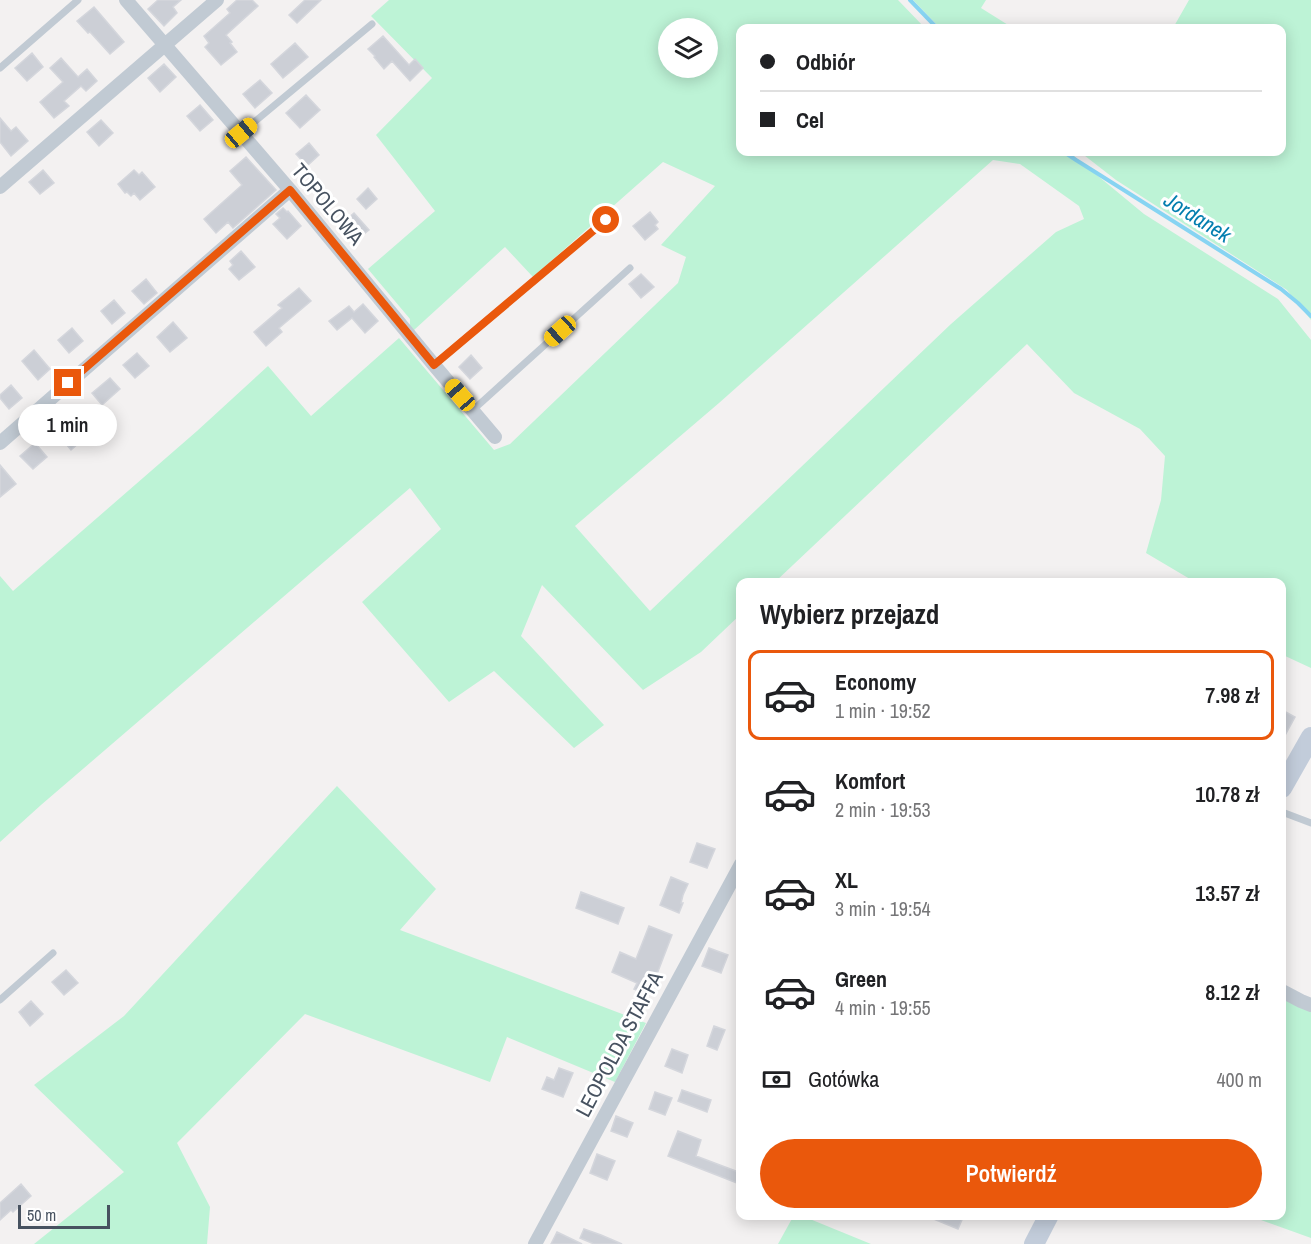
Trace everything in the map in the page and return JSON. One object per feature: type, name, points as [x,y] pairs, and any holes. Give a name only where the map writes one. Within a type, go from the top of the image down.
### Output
[{"type":"street","name":"TOPOLOWA","points":[[126,0],[290,190],[495,436]]},
{"type":"street","points":[[0,187],[217,0]]},
{"type":"street","points":[[0,443],[290,190]]},
{"type":"street","points":[[1286,781],[1311,737]]},
{"type":"street","name":"LEOPOLDA STAFFA","points":[[535,1244],[736,873]]},
{"type":"street","points":[[1286,993],[1311,1005]]},
{"type":"street","points":[[1034,1244],[1046,1220]]},
{"type":"lane","points":[[0,68],[78,0]]},
{"type":"lane","points":[[241,133],[372,24]]},
{"type":"lane","points":[[434,365],[606,220]]},
{"type":"lane","points":[[472,410],[630,268]]},
{"type":"lane","points":[[1286,814],[1311,823]]},
{"type":"lane","points":[[0,1000],[53,953]]},
{"type":"green space","points":[[389,0],[898,0],[921,24],[736,24],[736,156],[1074,156],[1144,214],[1278,299],[1311,340],[1311,668],[1286,656],[1286,578],[1188,578],[1146,553],[1161,500],[1165,456],[1140,429],[1074,393],[1027,344],[779,578],[736,578],[736,619],[701,652],[643,690],[542,585],[521,636],[604,725],[574,748],[494,671],[449,702],[362,602],[441,529],[410,488],[0,842],[0,576],[13,591],[268,366],[311,416],[399,338],[494,450],[510,444],[678,283],[686,257],[661,245],[715,186],[663,162],[533,277],[505,247],[414,330],[410,328],[410,319],[368,269],[435,211],[376,135],[432,78],[371,16]],"holes":[[[993,160],[1020,164],[1079,206],[1084,219],[1056,232],[951,324],[650,611],[575,526],[719,403]]]},
{"type":"green space","points":[[913,0],[986,0],[981,8],[1007,24],[936,24]]},
{"type":"green space","points":[[1189,0],[1311,0],[1311,320],[1287,290],[1116,180],[1085,156],[1286,156],[1286,24],[1175,24]]},
{"type":"green space","points":[[337,786],[436,889],[400,930],[646,1023],[615,1082],[507,1037],[490,1082],[305,1014],[177,1143],[210,1207],[207,1244],[34,1244],[124,1172],[34,1085],[124,1016]]},
{"type":"green space","points":[[1286,1000],[1311,1011],[1311,1238],[1261,1220],[1286,1220]]},
{"type":"green space","points":[[791,1220],[812,1220],[871,1244],[778,1244]]},
{"type":"building","points":[[158,0],[181,0],[173,7],[177,13],[164,26],[148,9]]},
{"type":"building","points":[[237,0],[252,0],[258,6],[226,35],[237,52],[221,65],[205,47],[209,43],[204,36],[230,13],[227,9]]},
{"type":"building","points":[[305,0],[321,0],[297,23],[289,15]]},
{"type":"building","points":[[94,7],[124,42],[110,54],[77,21]]},
{"type":"building","points":[[383,36],[409,65],[415,59],[423,68],[410,81],[392,61],[384,69],[368,49]]},
{"type":"building","points":[[295,43],[308,57],[283,78],[271,64]]},
{"type":"building","points":[[32,53],[43,67],[27,81],[15,68]]},
{"type":"building","points":[[61,58],[78,77],[87,69],[97,81],[86,91],[81,86],[64,101],[69,106],[54,118],[40,102],[63,82],[50,68]]},
{"type":"building","points":[[164,64],[176,77],[160,92],[148,78]]},
{"type":"building","points":[[260,80],[272,93],[255,108],[243,94]]},
{"type":"building","points":[[306,95],[320,110],[300,128],[286,113]]},
{"type":"building","points":[[200,105],[213,120],[200,131],[187,116]]},
{"type":"building","points":[[0,118],[11,131],[16,127],[28,141],[11,156],[0,142]]},
{"type":"building","points":[[101,120],[113,133],[99,146],[87,132]]},
{"type":"building","points":[[309,143],[319,155],[307,166],[296,154]]},
{"type":"building","points":[[246,157],[276,190],[233,228],[228,222],[216,233],[204,219],[242,185],[230,171]]},
{"type":"building","points":[[43,170],[54,183],[40,194],[29,182]]},
{"type":"building","points":[[134,170],[139,175],[142,172],[155,187],[140,200],[134,193],[131,196],[125,193],[118,184]]},
{"type":"building","points":[[368,188],[377,199],[366,209],[357,199]]},
{"type":"building","points":[[283,208],[301,226],[287,239],[273,224],[280,218],[276,214]]},
{"type":"building","points":[[650,212],[658,222],[655,225],[658,229],[645,240],[633,226]]},
{"type":"building","points":[[354,213],[369,230],[355,241],[344,228],[348,223],[346,220]]},
{"type":"building","points":[[241,251],[255,267],[239,280],[229,269],[233,265],[230,261]]},
{"type":"building","points":[[641,274],[654,287],[641,298],[629,284]]},
{"type":"building","points":[[146,279],[157,293],[144,304],[132,291]]},
{"type":"building","points":[[299,288],[311,301],[279,328],[282,332],[266,346],[254,332],[282,308],[278,305]]},
{"type":"building","points":[[114,300],[125,313],[112,324],[101,311]]},
{"type":"building","points":[[363,304],[378,321],[365,333],[352,318],[337,330],[329,321],[349,306],[354,312]]},
{"type":"building","points":[[173,322],[187,338],[170,352],[157,337]]},
{"type":"building","points":[[72,328],[83,341],[69,353],[58,340]]},
{"type":"building","points":[[34,350],[50,369],[38,380],[22,361]]},
{"type":"building","points":[[137,353],[149,366],[135,378],[123,365]]},
{"type":"building","points":[[471,355],[482,368],[470,379],[459,367]]},
{"type":"building","points":[[110,378],[120,389],[102,405],[92,393]]},
{"type":"building","points":[[11,385],[22,398],[9,409],[0,395]]},
{"type":"building","points":[[77,407],[96,428],[71,450],[53,428]]},
{"type":"building","points":[[35,443],[47,457],[33,469],[20,456]]},
{"type":"building","points":[[0,465],[16,484],[0,497]]},
{"type":"building","points":[[1286,712],[1295,717],[1286,734]]},
{"type":"building","points":[[697,843],[715,849],[707,868],[690,862]]},
{"type":"building","points":[[671,877],[688,884],[679,913],[660,905]]},
{"type":"building","points":[[581,892],[624,908],[618,924],[576,908]]},
{"type":"building","points":[[649,926],[672,935],[649,995],[634,989],[637,983],[612,972],[620,952],[636,959]]},
{"type":"building","points":[[709,948],[728,955],[721,973],[702,966]]},
{"type":"building","points":[[66,970],[78,983],[64,995],[52,982]]},
{"type":"building","points":[[31,1001],[43,1014],[30,1026],[19,1012]]},
{"type":"building","points":[[714,1026],[725,1030],[717,1050],[707,1046]]},
{"type":"building","points":[[672,1049],[688,1055],[682,1073],[665,1066]]},
{"type":"building","points":[[559,1068],[573,1073],[563,1097],[542,1089],[547,1077],[554,1080]]},
{"type":"building","points":[[682,1090],[711,1100],[707,1112],[678,1101]]},
{"type":"building","points":[[655,1092],[672,1098],[665,1115],[649,1109]]},
{"type":"building","points":[[616,1116],[633,1123],[627,1137],[611,1131]]},
{"type":"building","points":[[678,1131],[701,1140],[696,1156],[736,1171],[736,1183],[668,1156]]},
{"type":"building","points":[[597,1154],[615,1161],[607,1180],[590,1173]]},
{"type":"building","points":[[21,1184],[31,1196],[0,1220],[0,1203]]},
{"type":"building","points":[[936,1220],[962,1220],[958,1229]]},
{"type":"building","points":[[584,1229],[622,1244],[594,1244],[580,1238]]},
{"type":"building","points":[[557,1232],[582,1244],[551,1244]]},
{"type":"waterway","name":"Jordanek","points":[[910,0],[933,24]]},
{"type":"waterway","name":"Jordanek","points":[[1070,156],[1281,289],[1311,316]]},
{"type":"route","points":[[68,383],[290,190],[434,365],[606,220]]}]
